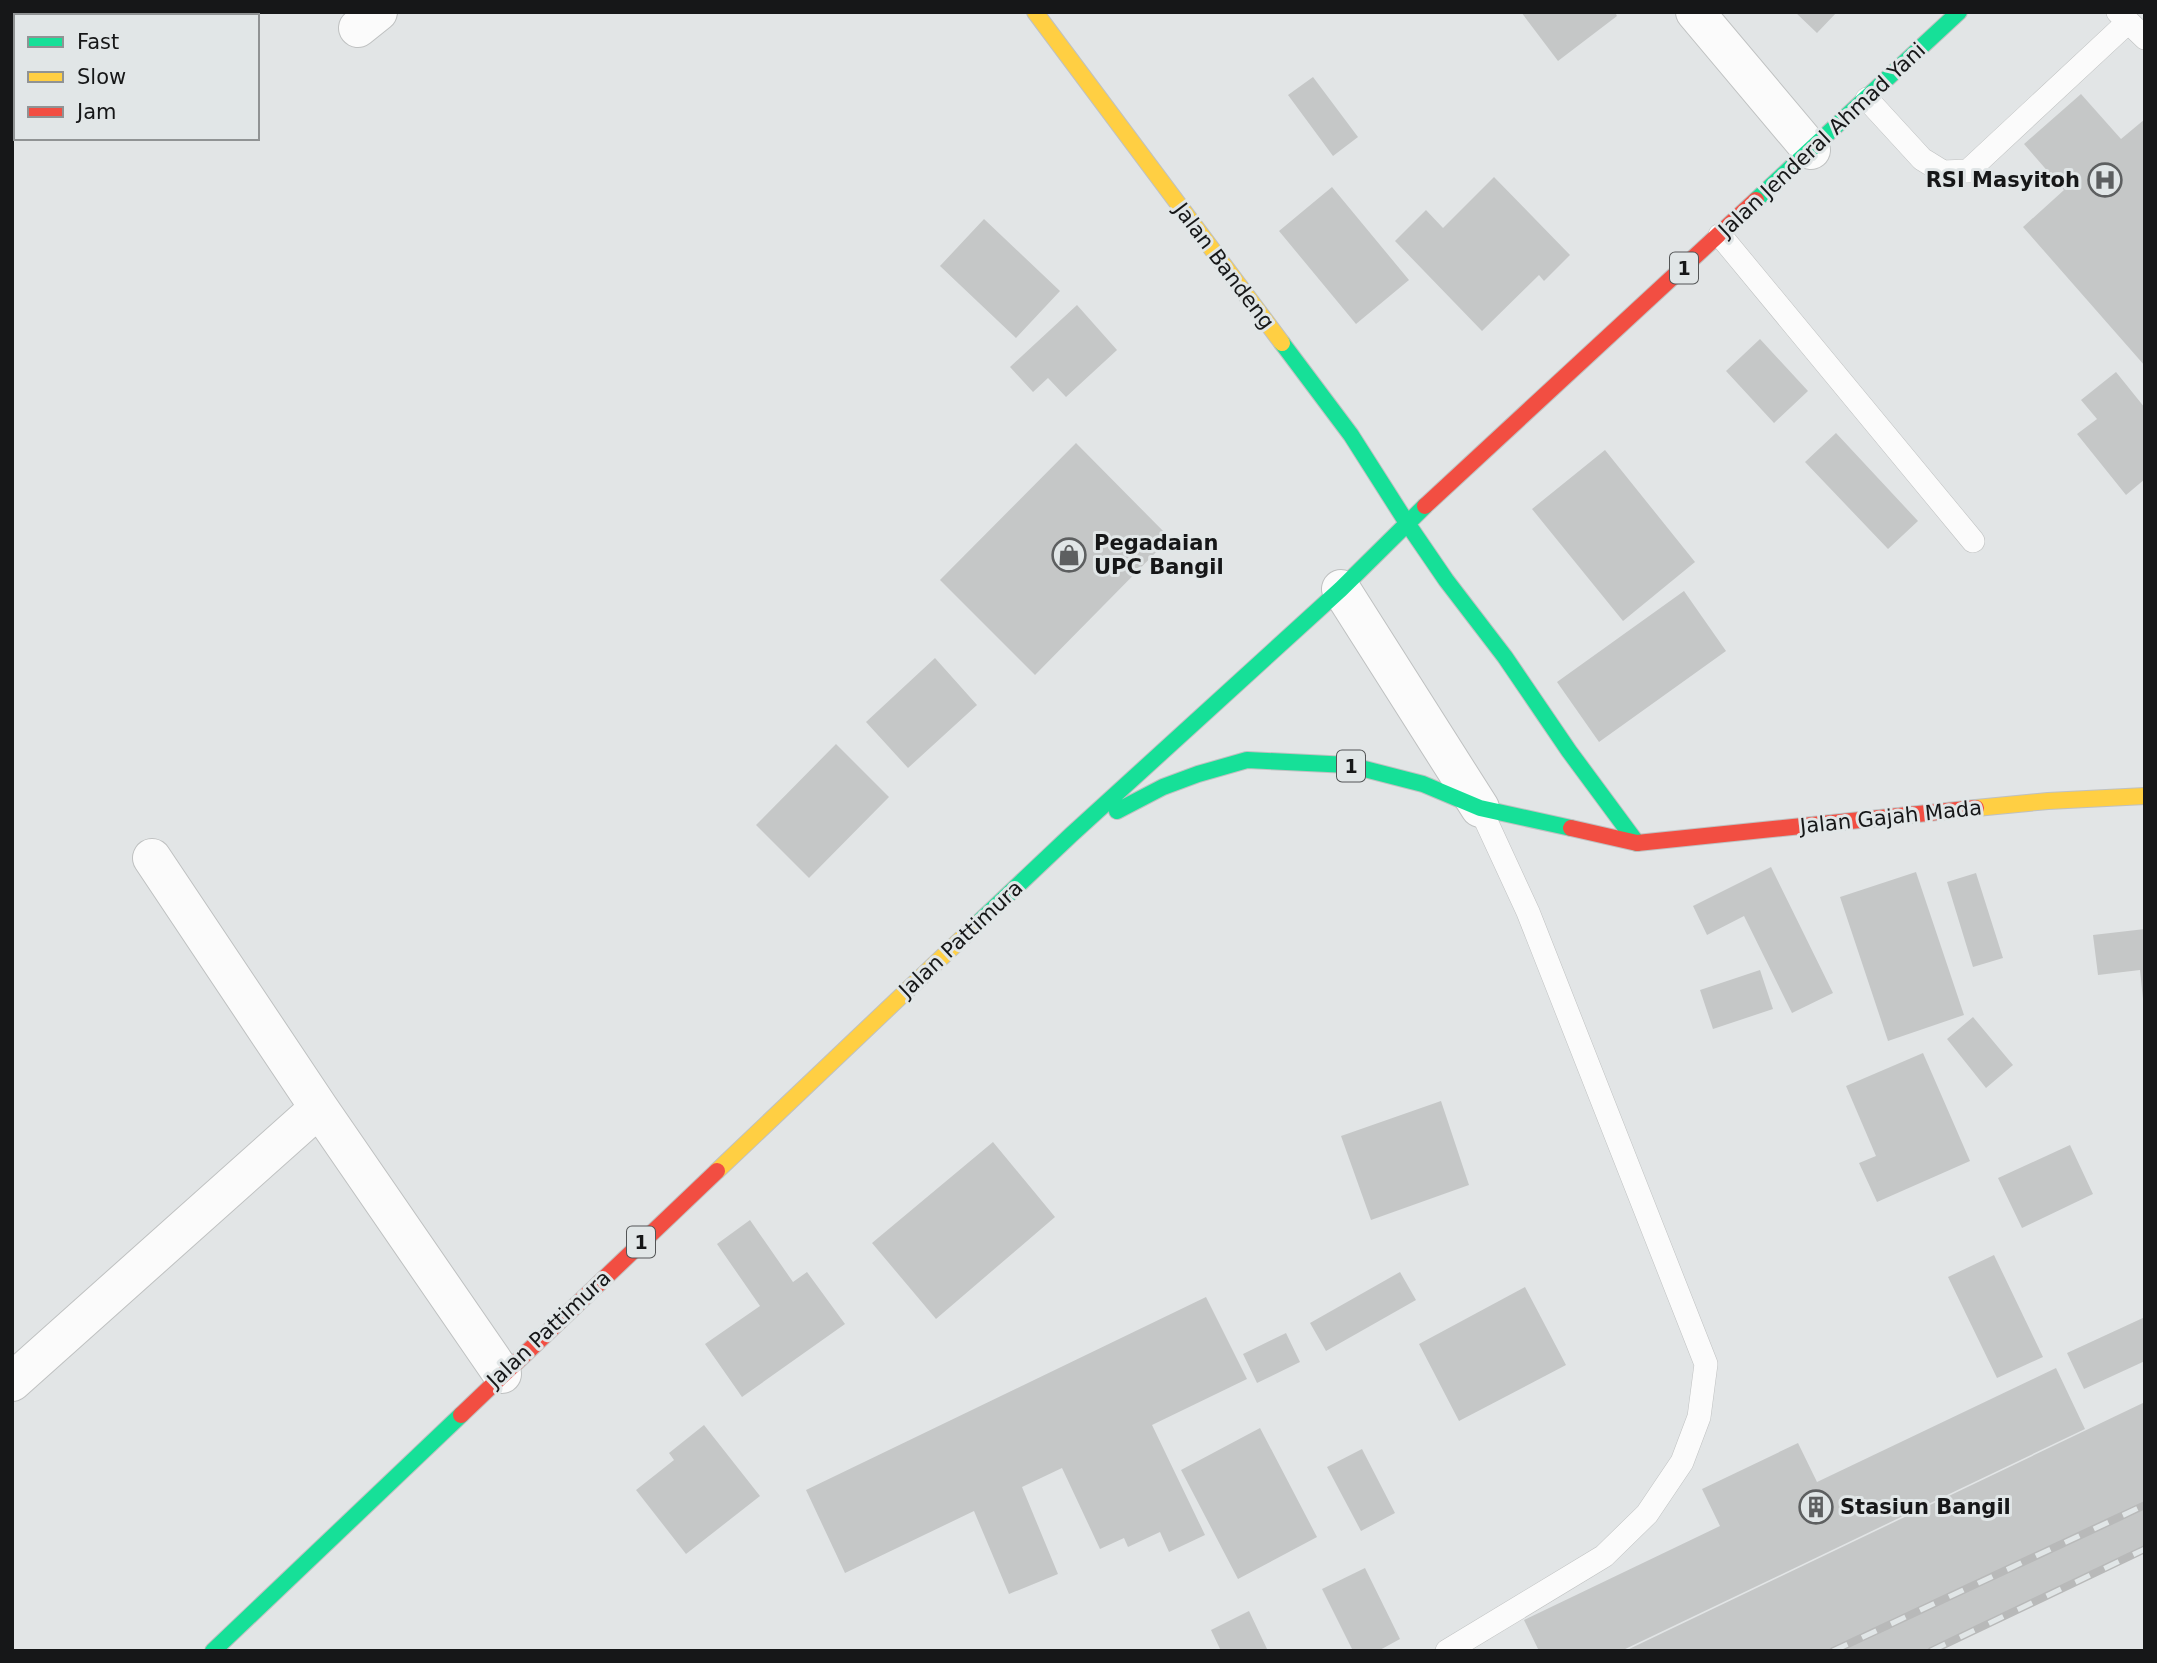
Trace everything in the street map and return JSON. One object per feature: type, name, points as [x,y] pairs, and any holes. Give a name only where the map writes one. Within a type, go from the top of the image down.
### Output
[{"type":"main road","name":"Jalan Bandeng","points":[[1035,12],[1351,435],[1407,523],[1637,843]]},
{"type":"main road","name":"Jalan Jenderal Ahmad Yani","points":[[1407,523],[1959,12]]},
{"type":"main road","name":"1","points":[[1071,835],[1341,589],[1407,523]]},
{"type":"main road","name":"1","points":[[1071,835],[1163,787],[1247,760],[1349,765],[1423,784],[1480,808],[1637,843]]},
{"type":"main road","name":"Jalan Gajah Mada","points":[[1637,843],[2048,802],[2145,796]]},
{"type":"main road","name":"Jalan Pattimura","points":[[213,1651],[1071,835]]},
{"type":"street","points":[[1695,12],[1811,150]]},
{"type":"street","points":[[1341,589],[1480,808]]},
{"type":"street","points":[[152,858],[319,1108],[502,1374]]},
{"type":"street","points":[[12,1382],[319,1108]]},
{"type":"lane","points":[[1867,99],[1922,159],[1943,172],[1968,171],[2123,17],[2145,38]]},
{"type":"lane","points":[[1720,234],[1973,541]]},
{"type":"lane","points":[[1447,1651],[1604,1556],[1647,1514],[1682,1462],[1699,1417],[1706,1364],[1528,912],[1480,808]]},
{"type":"building","points":[[1521,12],[1615,12],[1617,16],[1558,61]]},
{"type":"building","points":[[1795,12],[1837,12],[1817,33]]},
{"type":"building","points":[[1313,77],[1358,137],[1333,156],[1288,95]]},
{"type":"building","points":[[2081,94],[2121,139],[2145,119],[2145,366],[2023,227],[2064,190],[2024,144]]},
{"type":"building","points":[[1494,177],[1570,255],[1544,281],[1539,275],[1482,331],[1395,241],[1426,210],[1443,228]]},
{"type":"building","points":[[1332,187],[1409,280],[1356,324],[1279,231]]},
{"type":"building","points":[[984,219],[1060,291],[1016,338],[940,266]]},
{"type":"building","points":[[1077,305],[1117,350],[1066,397],[1048,378],[1033,392],[1010,367]]},
{"type":"building","points":[[1760,339],[1808,391],[1774,423],[1726,371]]},
{"type":"building","points":[[2116,372],[2145,408],[2145,479],[2126,495],[2077,434],[2097,419],[2081,400]]},
{"type":"building","points":[[1836,433],[1918,521],[1888,549],[1805,462]]},
{"type":"building","points":[[1076,443],[1170,538],[1035,675],[940,580]]},
{"type":"building","points":[[1605,450],[1695,562],[1623,621],[1532,509]]},
{"type":"building","points":[[1684,591],[1726,651],[1599,742],[1557,682]]},
{"type":"building","points":[[935,658],[977,705],[908,768],[866,722]]},
{"type":"building","points":[[836,744],[889,797],[809,878],[756,825]]},
{"type":"building","points":[[1771,867],[1833,993],[1792,1013],[1744,916],[1707,935],[1693,906]]},
{"type":"building","points":[[1916,872],[1964,1015],[1888,1041],[1840,897]]},
{"type":"building","points":[[1976,873],[2003,958],[1973,967],[1947,882]]},
{"type":"building","points":[[2145,929],[2143,999],[2140,970],[2098,975],[2093,935]]},
{"type":"building","points":[[1760,970],[1773,1009],[1713,1029],[1700,990]]},
{"type":"building","points":[[1973,1017],[2013,1065],[1986,1088],[1947,1039]]},
{"type":"building","points":[[1923,1053],[1970,1161],[1877,1202],[1859,1163],[1876,1156],[1846,1086]]},
{"type":"building","points":[[1441,1101],[1469,1185],[1371,1220],[1341,1136]]},
{"type":"building","points":[[993,1142],[1055,1217],[936,1319],[872,1243]]},
{"type":"building","points":[[2070,1145],[2093,1194],[2022,1228],[1998,1178]]},
{"type":"building","points":[[750,1220],[793,1282],[807,1272],[845,1324],[742,1397],[705,1344],[760,1306],[717,1244]]},
{"type":"building","points":[[1994,1255],[2043,1357],[1997,1378],[1948,1277]]},
{"type":"building","points":[[1400,1272],[1416,1300],[1326,1351],[1310,1323]]},
{"type":"building","points":[[1525,1287],[1566,1365],[1459,1421],[1419,1344]]},
{"type":"building","points":[[1206,1297],[1247,1379],[1152,1425],[1205,1535],[1169,1552],[1160,1532],[1128,1547],[1124,1538],[1100,1549],[1062,1468],[1022,1487],[1058,1574],[1009,1594],[974,1511],[845,1573],[806,1490]]},
{"type":"building","points":[[2145,1317],[2145,1361],[2084,1389],[2067,1353]]},
{"type":"building","points":[[1286,1333],[1300,1362],[1257,1383],[1243,1354]]},
{"type":"building","name":"Stasiun Bangil","points":[[2056,1368],[2085,1429],[1621,1651],[1539,1651],[1524,1620],[1720,1526],[1702,1489],[1798,1443],[1817,1482]]},
{"type":"building","points":[[2145,1402],[2145,1552],[1938,1651],[1625,1651]]},
{"type":"building","points":[[704,1425],[760,1496],[686,1554],[636,1490],[674,1460],[669,1453]]},
{"type":"building","points":[[1260,1428],[1317,1537],[1238,1579],[1181,1470]]},
{"type":"building","points":[[1362,1449],[1395,1513],[1361,1531],[1327,1467]]},
{"type":"building","points":[[1365,1568],[1400,1639],[1378,1651],[1353,1651],[1322,1589]]},
{"type":"building","points":[[1249,1611],[1268,1651],[1221,1651],[1211,1630]]},
{"type":"railway","points":[[1833,1651],[2145,1505]]},
{"type":"railway","points":[[1931,1651],[2145,1549]]},
{"type":"traffic: fast","points":[[1756,200],[1959,12]]},
{"type":"traffic: fast","points":[[1282,343],[1351,435],[1407,523]]},
{"type":"traffic: fast","points":[[978,923],[1341,589],[1425,506]]},
{"type":"traffic: fast","points":[[1407,523],[1637,843]]},
{"type":"traffic: fast","points":[[1117,811],[1163,787],[1247,760],[1349,765],[1423,784],[1480,808],[1571,828]]},
{"type":"traffic: fast","points":[[213,1651],[461,1415]]},
{"type":"traffic: slow","points":[[1035,12],[1282,343]]},
{"type":"traffic: slow","points":[[1976,808],[2145,796]]},
{"type":"traffic: slow","points":[[717,1171],[978,923]]},
{"type":"traffic: jam","points":[[1425,506],[1756,200]]},
{"type":"traffic: jam","points":[[1571,828],[1637,843],[1976,808]]},
{"type":"traffic: jam","points":[[461,1415],[717,1171]]},
{"type":"place","name":"RSI Masyitoh","points":[[2105,180]]},
{"type":"place","name":"Pegadaian UPC Bangil","points":[[1069,555]]},
{"type":"place","name":"Stasiun Bangil","points":[[1816,1507]]}]
